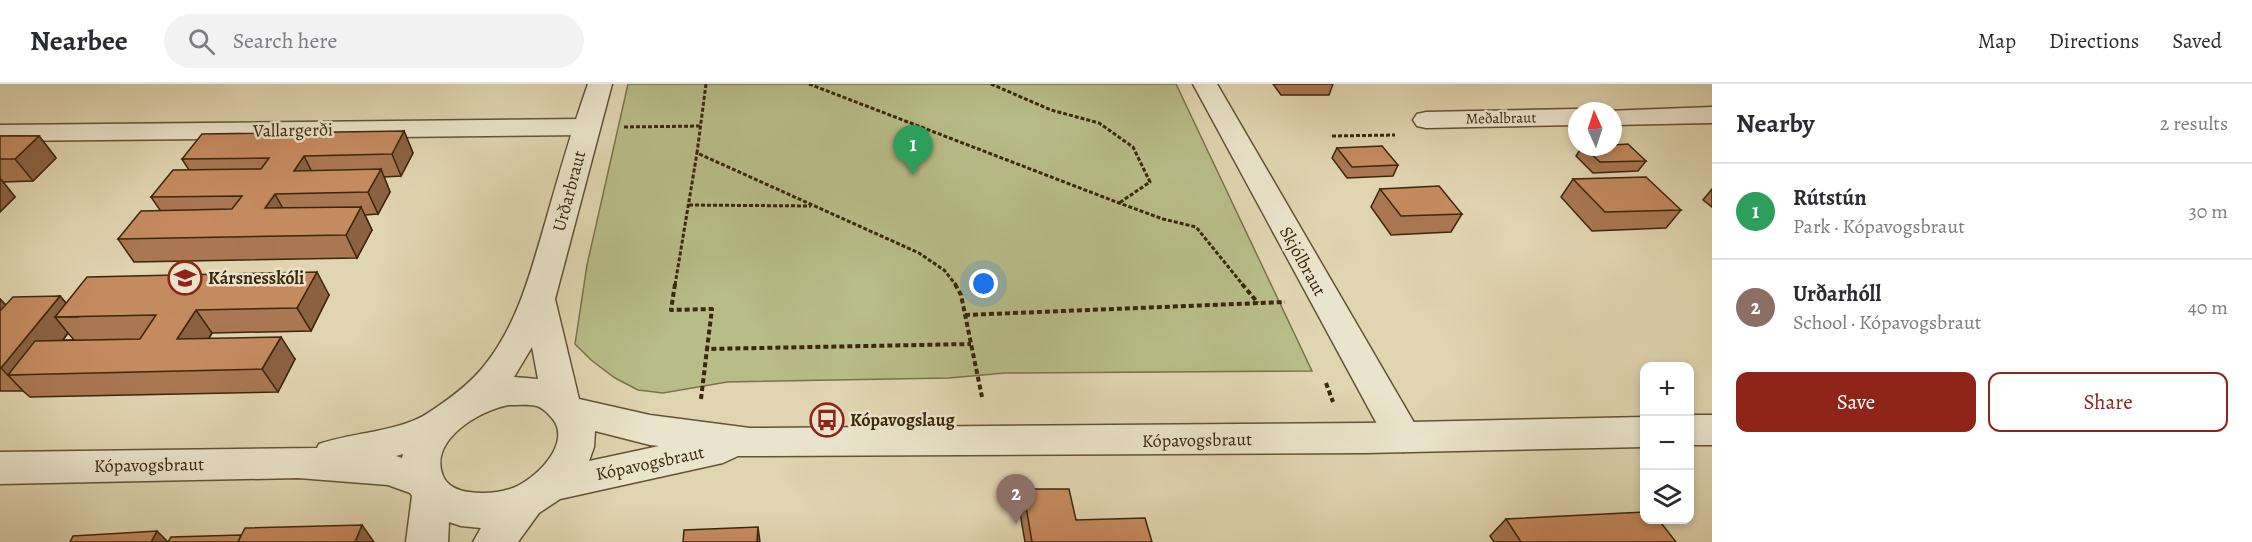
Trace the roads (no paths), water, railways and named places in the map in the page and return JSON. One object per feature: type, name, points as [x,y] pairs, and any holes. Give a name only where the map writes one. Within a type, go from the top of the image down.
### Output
[{"type":"street","name":"Urðarbraut","points":[[471,401],[495,378],[509,358],[539,299],[600,84]]},
{"type":"street","name":"Skjólbraut","points":[[1205,84],[1403,437]]},
{"type":"street","points":[[1622,117],[1712,115]]},
{"type":"street","name":"Meðalbraut","points":[[1426,120],[1568,117]]},
{"type":"street","name":"Vallargerði","points":[[0,133],[586,127]]},
{"type":"street","name":"Urðarbraut","points":[[539,299],[565,406]]},
{"type":"street","points":[[427,542],[427,488],[420,463],[426,443],[439,424],[471,401],[495,393],[520,390],[542,393],[565,406],[576,427],[575,446],[566,466],[537,493],[494,542]]},
{"type":"street","name":"Kópavogsbraut","points":[[565,406],[650,430],[750,443],[1403,437],[1640,432]]},
{"type":"street","name":"Kópavogsbraut","points":[[298,462],[399,440],[439,424]]},
{"type":"street","points":[[1694,430],[1712,430]]},
{"type":"street","name":"Kópavogsbraut","points":[[537,493],[750,443]]},
{"type":"street","name":"Kópavogsbraut","points":[[0,468],[298,462],[388,469],[427,488]]},
{"type":"street","points":[[427,488],[449,507],[473,511],[499,509],[537,493]]},
{"type":"place","name":"Rútstún","points":[[913,175]]},
{"type":"place","name":"Kársnesskóli","points":[[185,278]]},
{"type":"place","name":"Kópavogslaug","points":[[827,420]]},
{"type":"place","name":"Urðarhóll","points":[[1016,524]]}]
